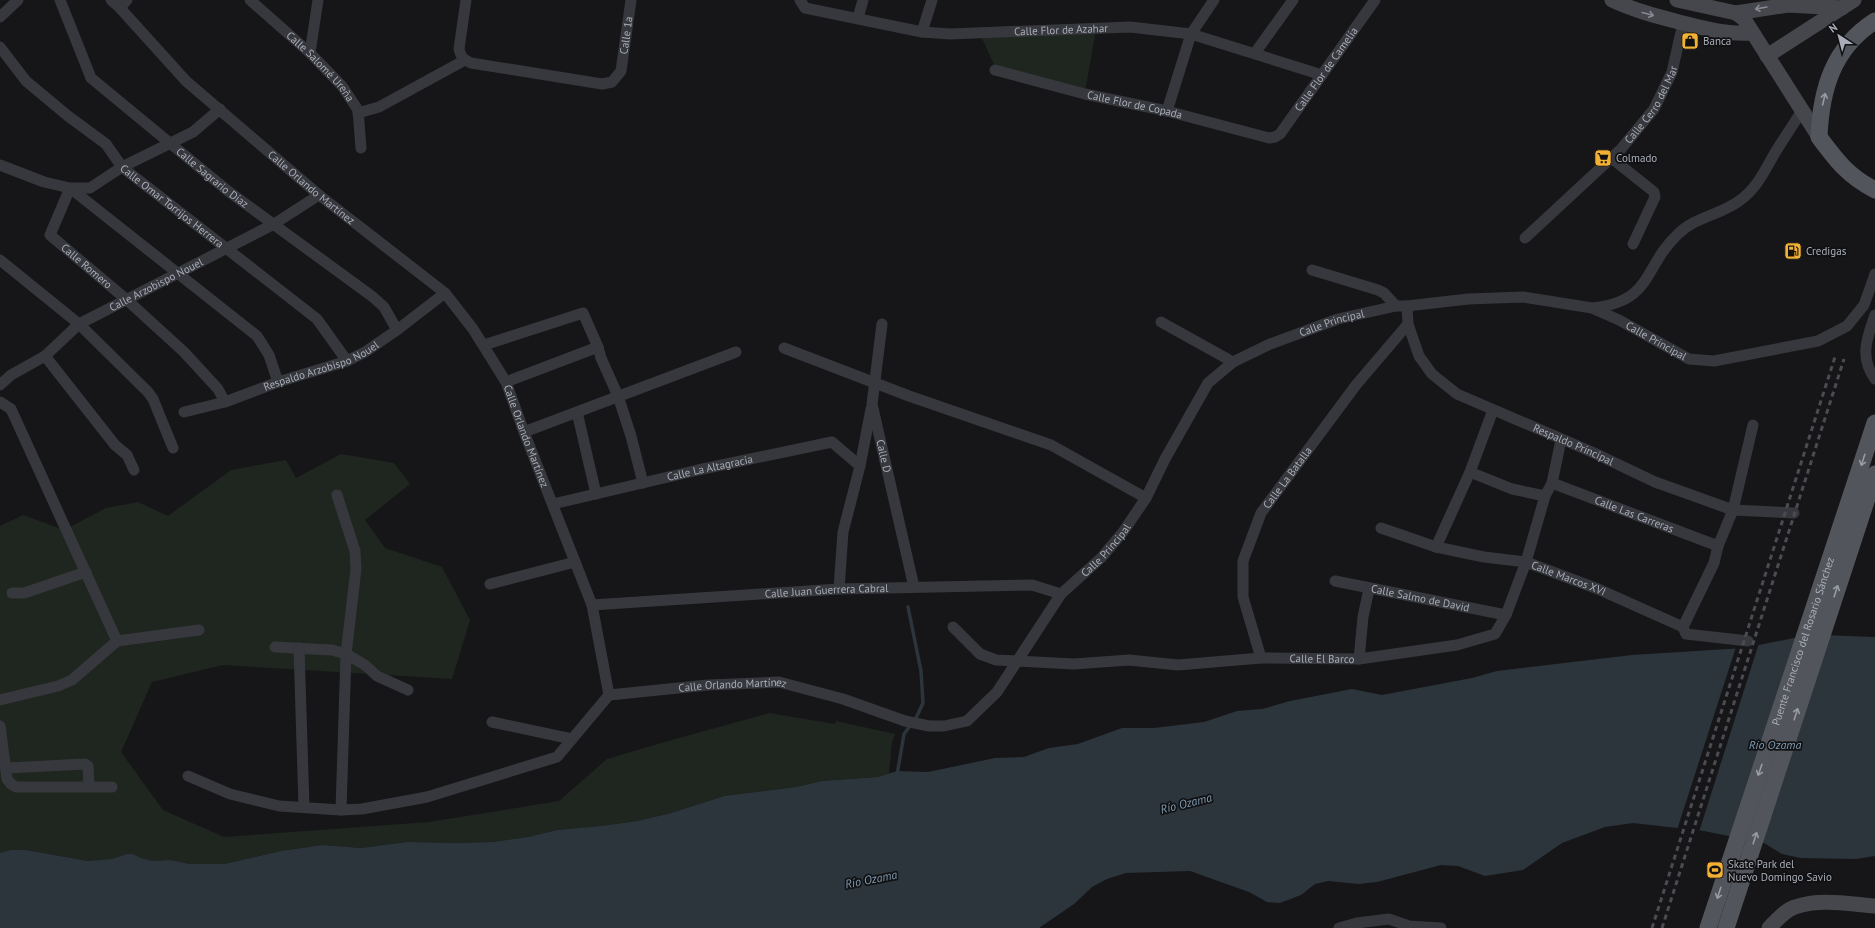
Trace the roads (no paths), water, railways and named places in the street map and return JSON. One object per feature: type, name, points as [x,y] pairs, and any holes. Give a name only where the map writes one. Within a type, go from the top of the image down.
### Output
[{"type":"main road","points":[[1612,0],[1629,8],[1683,23],[1731,33],[1752,33]]},
{"type":"main road","points":[[1677,0],[1736,13],[1788,5],[1848,4]]},
{"type":"main road","points":[[1766,56],[1848,4]]},
{"type":"main road","points":[[1736,13],[1744,19],[1766,56],[1819,137],[1855,179],[1875,190]]},
{"type":"main road","points":[[1819,137],[1820,121],[1826,90],[1840,54],[1852,38],[1875,21]]},
{"type":"main road","name":"Puente Francisco del Rosario Sánchez","points":[[1708,928],[1875,423]]},
{"type":"main road","name":"Puente Francisco del Rosario Sánchez","points":[[1726,928],[1875,474]]},
{"type":"main road","points":[[1769,928],[1794,907],[1827,902],[1875,906]]},
{"type":"street","points":[[0,17],[18,0]]},
{"type":"street","name":"Calle Sagrario Díaz","points":[[60,0],[91,78],[171,143],[228,192],[373,297],[384,308],[397,330]]},
{"type":"street","name":"Calle Orlando Martínez","points":[[111,0],[123,4],[186,81],[319,195],[445,293],[484,345],[506,382],[592,605],[609,695],[708,685],[779,682],[843,699],[905,721],[929,726]]},
{"type":"street","name":"Calle Salomé Ureña","points":[[250,0],[310,53],[342,86],[358,110],[361,148]]},
{"type":"street","points":[[310,53],[318,0]]},
{"type":"street","points":[[358,113],[379,107],[468,61],[461,56],[460,49],[466,0]]},
{"type":"street","name":"Calle 1a","points":[[468,61],[602,84],[612,82],[621,71],[631,0]]},
{"type":"street","name":"Calle Flor de Azahar","points":[[800,0],[805,8],[922,32],[950,34],[1130,27],[1191,34],[1322,75]]},
{"type":"street","points":[[858,18],[863,0]]},
{"type":"street","points":[[922,32],[932,0]]},
{"type":"street","points":[[1166,111],[1191,34],[1214,0]]},
{"type":"street","points":[[1255,53],[1293,0]]},
{"type":"street","name":"Calle Flor de Camelia","points":[[1276,137],[1280,134],[1375,0]]},
{"type":"street","name":"Calle Cerro del Mar","points":[[1525,238],[1610,157],[1621,149],[1654,109],[1672,72],[1683,23]]},
{"type":"street","name":"Calle Omar Torrijos Herrera","points":[[0,47],[26,81],[68,116],[106,144],[122,167],[228,248],[317,319],[347,361]]},
{"type":"street","name":"Calle Flor de Copada","points":[[995,70],[1085,94],[1166,111],[1269,138],[1276,137]]},
{"type":"street","points":[[1,167],[44,182],[70,188],[90,188],[122,167],[193,132],[220,109]]},
{"type":"street","points":[[1592,308],[1615,304],[1634,294],[1648,279],[1663,252],[1680,232],[1697,220],[1734,204],[1749,193],[1761,178],[1802,112]]},
{"type":"street","points":[[1610,157],[1654,192],[1655,197],[1633,244]]},
{"type":"street","points":[[70,188],[257,336],[269,355],[278,382]]},
{"type":"street","name":"Calle Romero","points":[[70,188],[50,235],[127,300],[184,352],[218,389],[225,402]]},
{"type":"street","name":"Calle Arzobispo Nouel","points":[[0,386],[11,375],[45,356],[79,324],[274,224],[319,195]]},
{"type":"street","points":[[0,260],[79,324],[148,392],[153,399],[173,448]]},
{"type":"street","points":[[1312,270],[1378,290],[1401,306]]},
{"type":"street","name":"Calle Principal","points":[[929,726],[944,726],[967,721],[997,692],[1061,594],[1101,558],[1123,532],[1146,498],[1165,459],[1208,383],[1233,362],[1270,344],[1338,319],[1401,306],[1468,298],[1523,297],[1592,308],[1619,320],[1689,359],[1714,360],[1818,341],[1846,326],[1864,305],[1875,274]]},
{"type":"street","name":"Respaldo Arzobispo Nouel","points":[[184,412],[225,402],[278,382],[347,361],[365,352],[397,330],[445,293]]},
{"type":"street","name":"Respaldo Principal","points":[[1401,306],[1419,356],[1432,374],[1457,394],[1561,440],[1592,452],[1655,482],[1733,510],[1794,513]]},
{"type":"street","points":[[484,345],[583,313],[618,396],[631,436],[643,483]]},
{"type":"street","points":[[1875,315],[1865,344],[1869,366],[1875,379]]},
{"type":"street","points":[[1161,322],[1233,362]]},
{"type":"street","name":"Calle D","points":[[882,324],[872,404],[914,588]]},
{"type":"street","name":"Calle La Batalla","points":[[1261,658],[1243,597],[1243,561],[1261,513],[1356,385],[1408,324]]},
{"type":"street","points":[[506,382],[598,347]]},
{"type":"street","points":[[784,348],[874,383],[1051,445],[1146,498]]},
{"type":"street","points":[[524,432],[736,352]]},
{"type":"street","points":[[45,356],[115,445],[126,455],[134,470]]},
{"type":"street","points":[[0,402],[11,409],[117,641]]},
{"type":"street","points":[[839,589],[843,532],[860,466],[872,404]]},
{"type":"street","points":[[1436,547],[1470,472],[1493,410]]},
{"type":"street","points":[[577,412],[596,494]]},
{"type":"street","points":[[1683,627],[1714,563],[1718,546],[1733,510],[1753,425]]},
{"type":"street","name":"Calle El Barco","points":[[953,627],[980,654],[996,660],[1074,664],[1129,660],[1178,665],[1261,658],[1359,659],[1457,644],[1495,634],[1506,615],[1526,562],[1545,496],[1552,483],[1561,440]]},
{"type":"street","name":"Calle La Altagracia","points":[[553,504],[832,442],[860,466]]},
{"type":"street","points":[[1470,472],[1512,490],[1545,496]]},
{"type":"street","name":"Calle Las Carreras","points":[[1552,483],[1718,546]]},
{"type":"street","points":[[337,495],[355,551],[356,569],[346,654],[341,810]]},
{"type":"street","name":"Calle Marcos XVI","points":[[1381,528],[1436,547],[1484,557],[1526,562],[1598,589],[1683,627],[1686,634],[1748,641]]},
{"type":"street","points":[[490,584],[575,562]]},
{"type":"street","points":[[12,593],[24,593],[86,572]]},
{"type":"street","name":"Calle Salmo de David","points":[[1335,581],[1369,589],[1506,615]]},
{"type":"street","name":"Calle Juan Guerrera Cabral","points":[[592,605],[839,589],[1032,585],[1061,594]]},
{"type":"street","points":[[1359,659],[1363,617],[1369,589]]},
{"type":"street","points":[[0,700],[58,686],[72,680],[117,641],[199,630]]},
{"type":"street","points":[[275,647],[332,650],[346,654],[365,665],[377,676],[408,690]]},
{"type":"street","points":[[299,648],[304,807]]},
{"type":"street","points":[[188,776],[230,794],[279,806],[341,810],[362,809],[427,797],[557,758],[609,695]]},
{"type":"street","points":[[492,722],[572,740]]},
{"type":"street","points":[[0,726],[8,779],[11,784],[16,787],[112,787]]},
{"type":"street","points":[[7,768],[85,764],[89,769],[89,787]]},
{"type":"street","points":[[1339,928],[1357,923],[1390,919],[1409,926],[1441,928]]},
{"type":"water","name":"Río Ozama","points":[[1821,635],[1875,637],[1875,856],[1856,859],[1801,858],[1782,854],[1764,843],[1704,831],[1633,823],[1605,827],[1562,843],[1523,870],[1485,876],[1458,866],[1441,865],[1377,882],[1359,884],[1328,881],[1315,884],[1301,895],[1280,903],[1267,902],[1249,892],[1190,871],[1126,873],[1107,879],[1092,887],[1074,904],[1039,928],[0,928],[0,853],[10,850],[26,850],[88,861],[112,859],[127,854],[133,854],[152,861],[170,860],[190,864],[224,864],[281,851],[322,845],[361,848],[407,842],[493,842],[528,837],[557,830],[637,821],[671,813],[724,796],[796,787],[822,781],[878,777],[897,771],[928,772],[995,758],[1024,757],[1049,748],[1078,744],[1122,728],[1154,728],[1204,722],[1237,711],[1262,709],[1290,701],[1352,689],[1382,695],[1472,678],[1497,671],[1632,655],[1744,648],[1794,638]]},
{"type":"waterway","points":[[897,775],[904,734],[916,718],[923,703],[921,671],[908,607]]},
{"type":"railway","points":[[1652,928],[1835,357]]},
{"type":"railway","points":[[1662,928],[1844,359]]},
{"type":"place","name":"Banca","points":[[1690,41]]},
{"type":"place","name":"Colmado","points":[[1603,158]]},
{"type":"place","name":"Credigas","points":[[1793,251]]},
{"type":"place","name":"Skate Park del Nuevo Domingo Savio","points":[[1715,870]]}]
